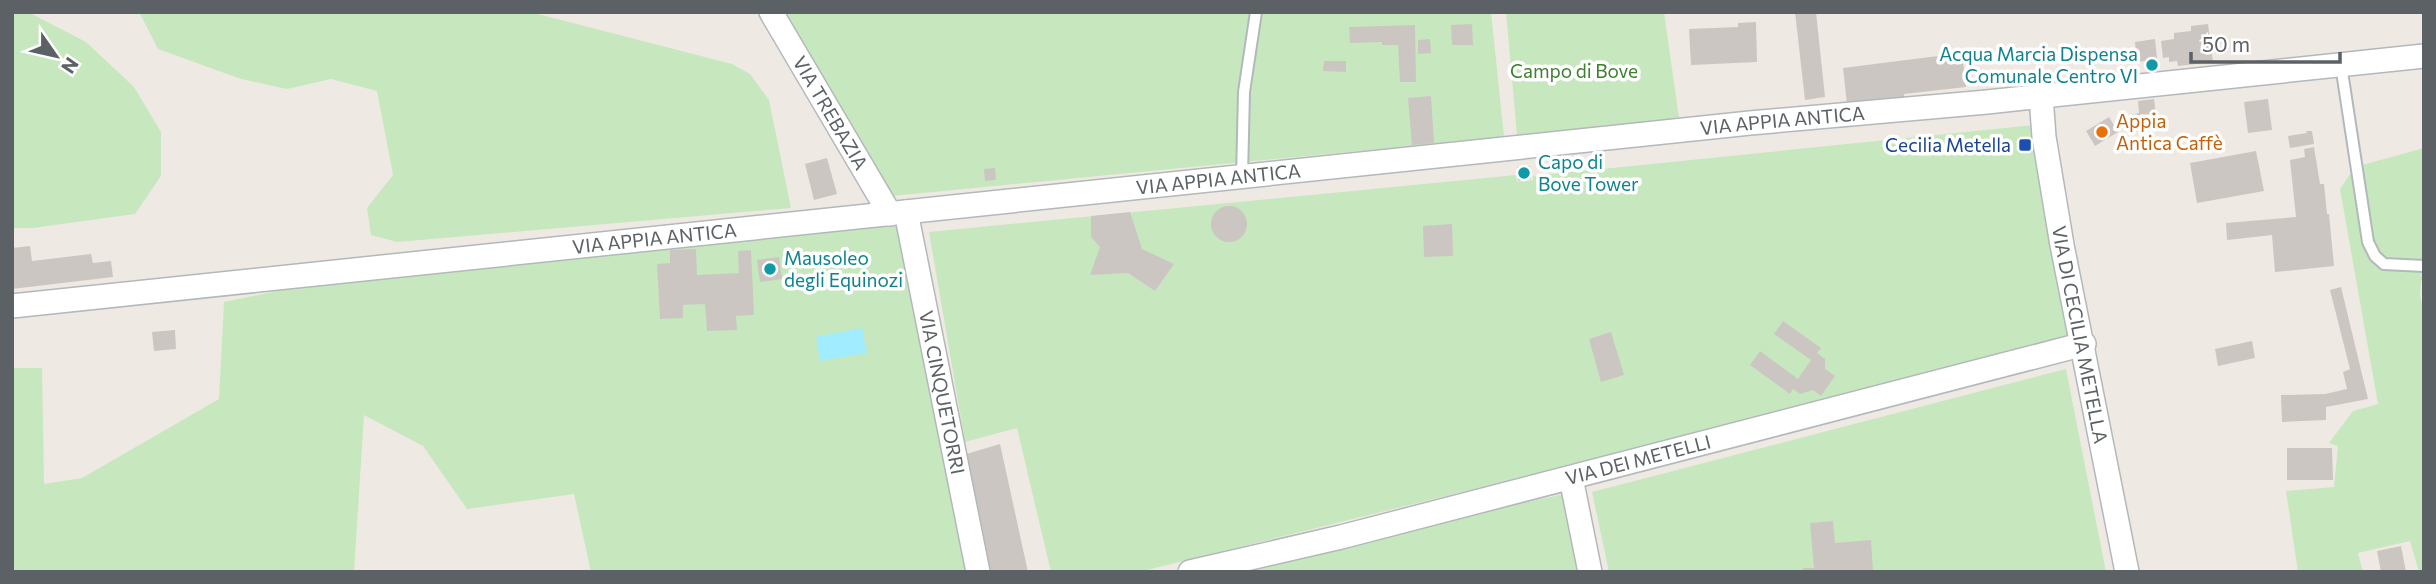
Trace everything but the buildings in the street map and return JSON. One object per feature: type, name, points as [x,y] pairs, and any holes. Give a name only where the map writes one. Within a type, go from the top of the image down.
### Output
[{"type":"street","name":"VIA TREBAZIA","points":[[771,12],[898,213]]},
{"type":"street","name":"VIA APPIA ANTICA","points":[[12,306],[1813,117],[2424,56]]},
{"type":"street","name":"VIA DI CECILIA METELLA","points":[[2041,96],[2052,186],[2127,572]]},
{"type":"street","name":"VIA CINQUETORRI","points":[[898,213],[978,572]]},
{"type":"street","name":"VIA DEI METELLI","points":[[1190,572],[1341,537],[2084,344]]},
{"type":"street","points":[[1571,478],[1590,572]]},
{"type":"lane","points":[[1242,177],[1244,92],[1256,12]]},
{"type":"lane","points":[[2341,65],[2368,242],[2375,256],[2384,264],[2424,266]]},
{"type":"green space","points":[[12,12],[28,12],[86,42],[134,87],[161,132],[161,176],[135,214],[33,228],[12,228]]},
{"type":"green space","points":[[139,12],[530,12],[732,64],[750,74],[769,100],[791,208],[397,242],[371,235],[367,208],[393,175],[377,91],[331,79],[287,89],[241,79],[158,49]]},
{"type":"green space","points":[[779,12],[1491,12],[1504,137],[892,196]]},
{"type":"green space","name":"Campo di Bove","points":[[1506,12],[1664,12],[1679,118],[1517,135]]},
{"type":"green space","points":[[2035,125],[2075,340],[1139,572],[1051,572],[1017,428],[965,442],[929,232],[1516,175],[1517,182],[1533,180],[1533,176]]},
{"type":"green space","points":[[2424,148],[2424,246],[2421,277],[2424,273],[2424,280],[2421,281],[2420,296],[2424,312],[2424,572],[2419,572],[2410,541],[2358,553],[2363,572],[2298,572],[2286,491],[2334,487],[2338,446],[2329,443],[2353,411],[2378,404],[2340,189],[2355,167]]},
{"type":"green space","points":[[900,223],[968,572],[591,572],[574,494],[467,509],[423,446],[364,415],[354,572],[12,572],[12,368],[42,368],[44,484],[82,478],[219,399],[224,302],[306,285]]},
{"type":"green space","points":[[2066,369],[2106,572],[1609,572],[1592,492]]},
{"type":"green space","points":[[1564,494],[1580,572],[1215,572]]},
{"type":"water","points":[[862,328],[867,353],[820,361],[816,337]]},
{"type":"place","name":"Acqua Marcia Dispensa Comunale Centro VI","points":[[2152,65]]},
{"type":"place","name":"Appia Antica Caffè","points":[[2102,132]]},
{"type":"place","name":"Cecilia Metella","points":[[2025,145]]},
{"type":"place","name":"Capo di Bove Tower","points":[[1524,173]]},
{"type":"place","name":"Mausoleo degli Equinozi","points":[[770,269]]}]
